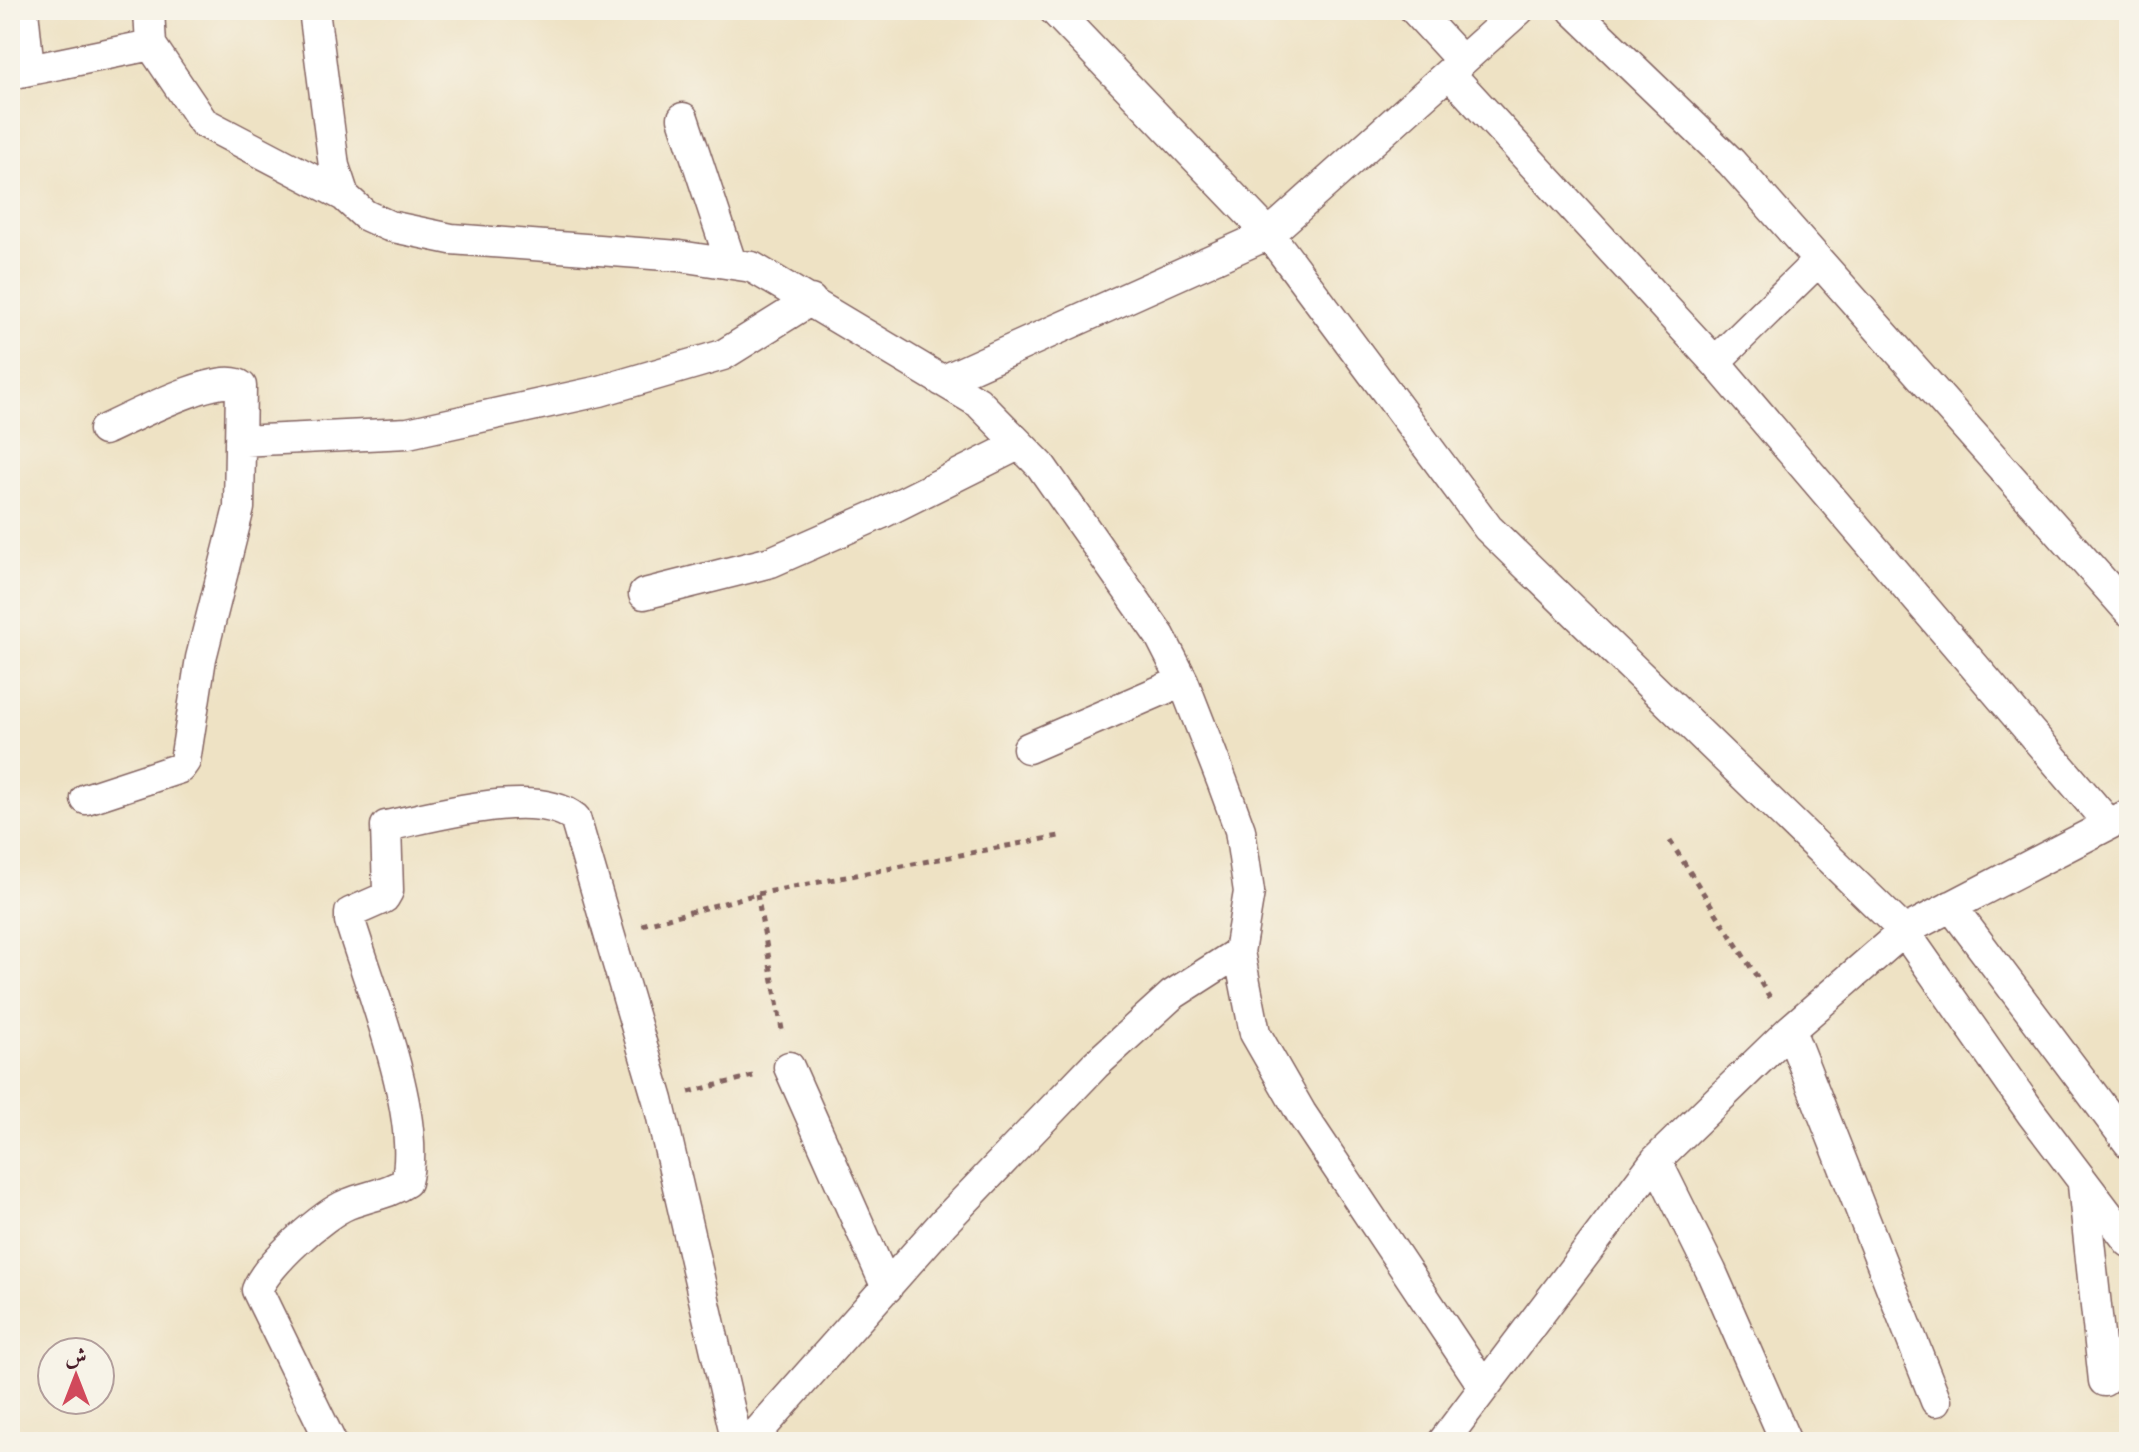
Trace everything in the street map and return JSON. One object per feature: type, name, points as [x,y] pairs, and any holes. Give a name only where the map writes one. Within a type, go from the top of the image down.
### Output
[{"type":"street","points":[[23,10],[20,72],[151,45]]},
{"type":"street","points":[[149,10],[151,45],[203,122],[261,156],[344,196],[365,215],[389,226],[451,239],[752,267],[978,402],[1041,466],[1086,526],[1160,636],[1183,681],[1240,830],[1249,892],[1239,952],[1255,1033],[1301,1113],[1484,1387]]},
{"type":"street","points":[[314,10],[334,166],[344,196]]},
{"type":"street","points":[[1054,10],[1269,234],[1488,528],[1904,931],[2083,1183],[2129,1242]]},
{"type":"street","points":[[1415,10],[1455,67],[2119,819],[1904,931],[1790,1030],[1656,1160],[1484,1387],[1450,1439]]},
{"type":"street","points":[[942,381],[1269,234],[1519,10]]},
{"type":"street","points":[[1573,10],[1731,162],[2129,611]]},
{"type":"street","points":[[683,118],[731,263]]},
{"type":"street","points":[[1715,362],[1818,261]]},
{"type":"street","points":[[240,441],[408,433],[600,391],[723,355],[811,300]]},
{"type":"street","points":[[86,799],[180,768],[185,761],[201,658],[239,508],[241,386],[235,382],[190,392],[104,430]]},
{"type":"street","points":[[644,594],[771,562],[880,514],[1018,445]]},
{"type":"street","points":[[1028,748],[1183,681]]},
{"type":"street","points":[[331,1442],[257,1290],[270,1266],[329,1216],[345,1205],[394,1190],[406,1182],[411,1164],[403,1105],[350,913],[384,898],[388,891],[386,826],[478,807],[521,805],[569,813],[575,818],[658,1100],[737,1442]]},
{"type":"street","points":[[1951,906],[2129,1143]]},
{"type":"street","points":[[749,1442],[944,1222],[1136,1024],[1172,995],[1239,952]]},
{"type":"street","points":[[1790,1030],[1936,1401]]},
{"type":"street","points":[[789,1067],[887,1288]]},
{"type":"street","points":[[1656,1160],[1711,1271],[1786,1442]]},
{"type":"street","points":[[2083,1183],[2104,1381]]},
{"type":"path","points":[[610,933],[757,894],[1059,836]]},
{"type":"path","points":[[1670,841],[1790,1030]]},
{"type":"path","points":[[658,1100],[789,1067],[757,894]]}]
